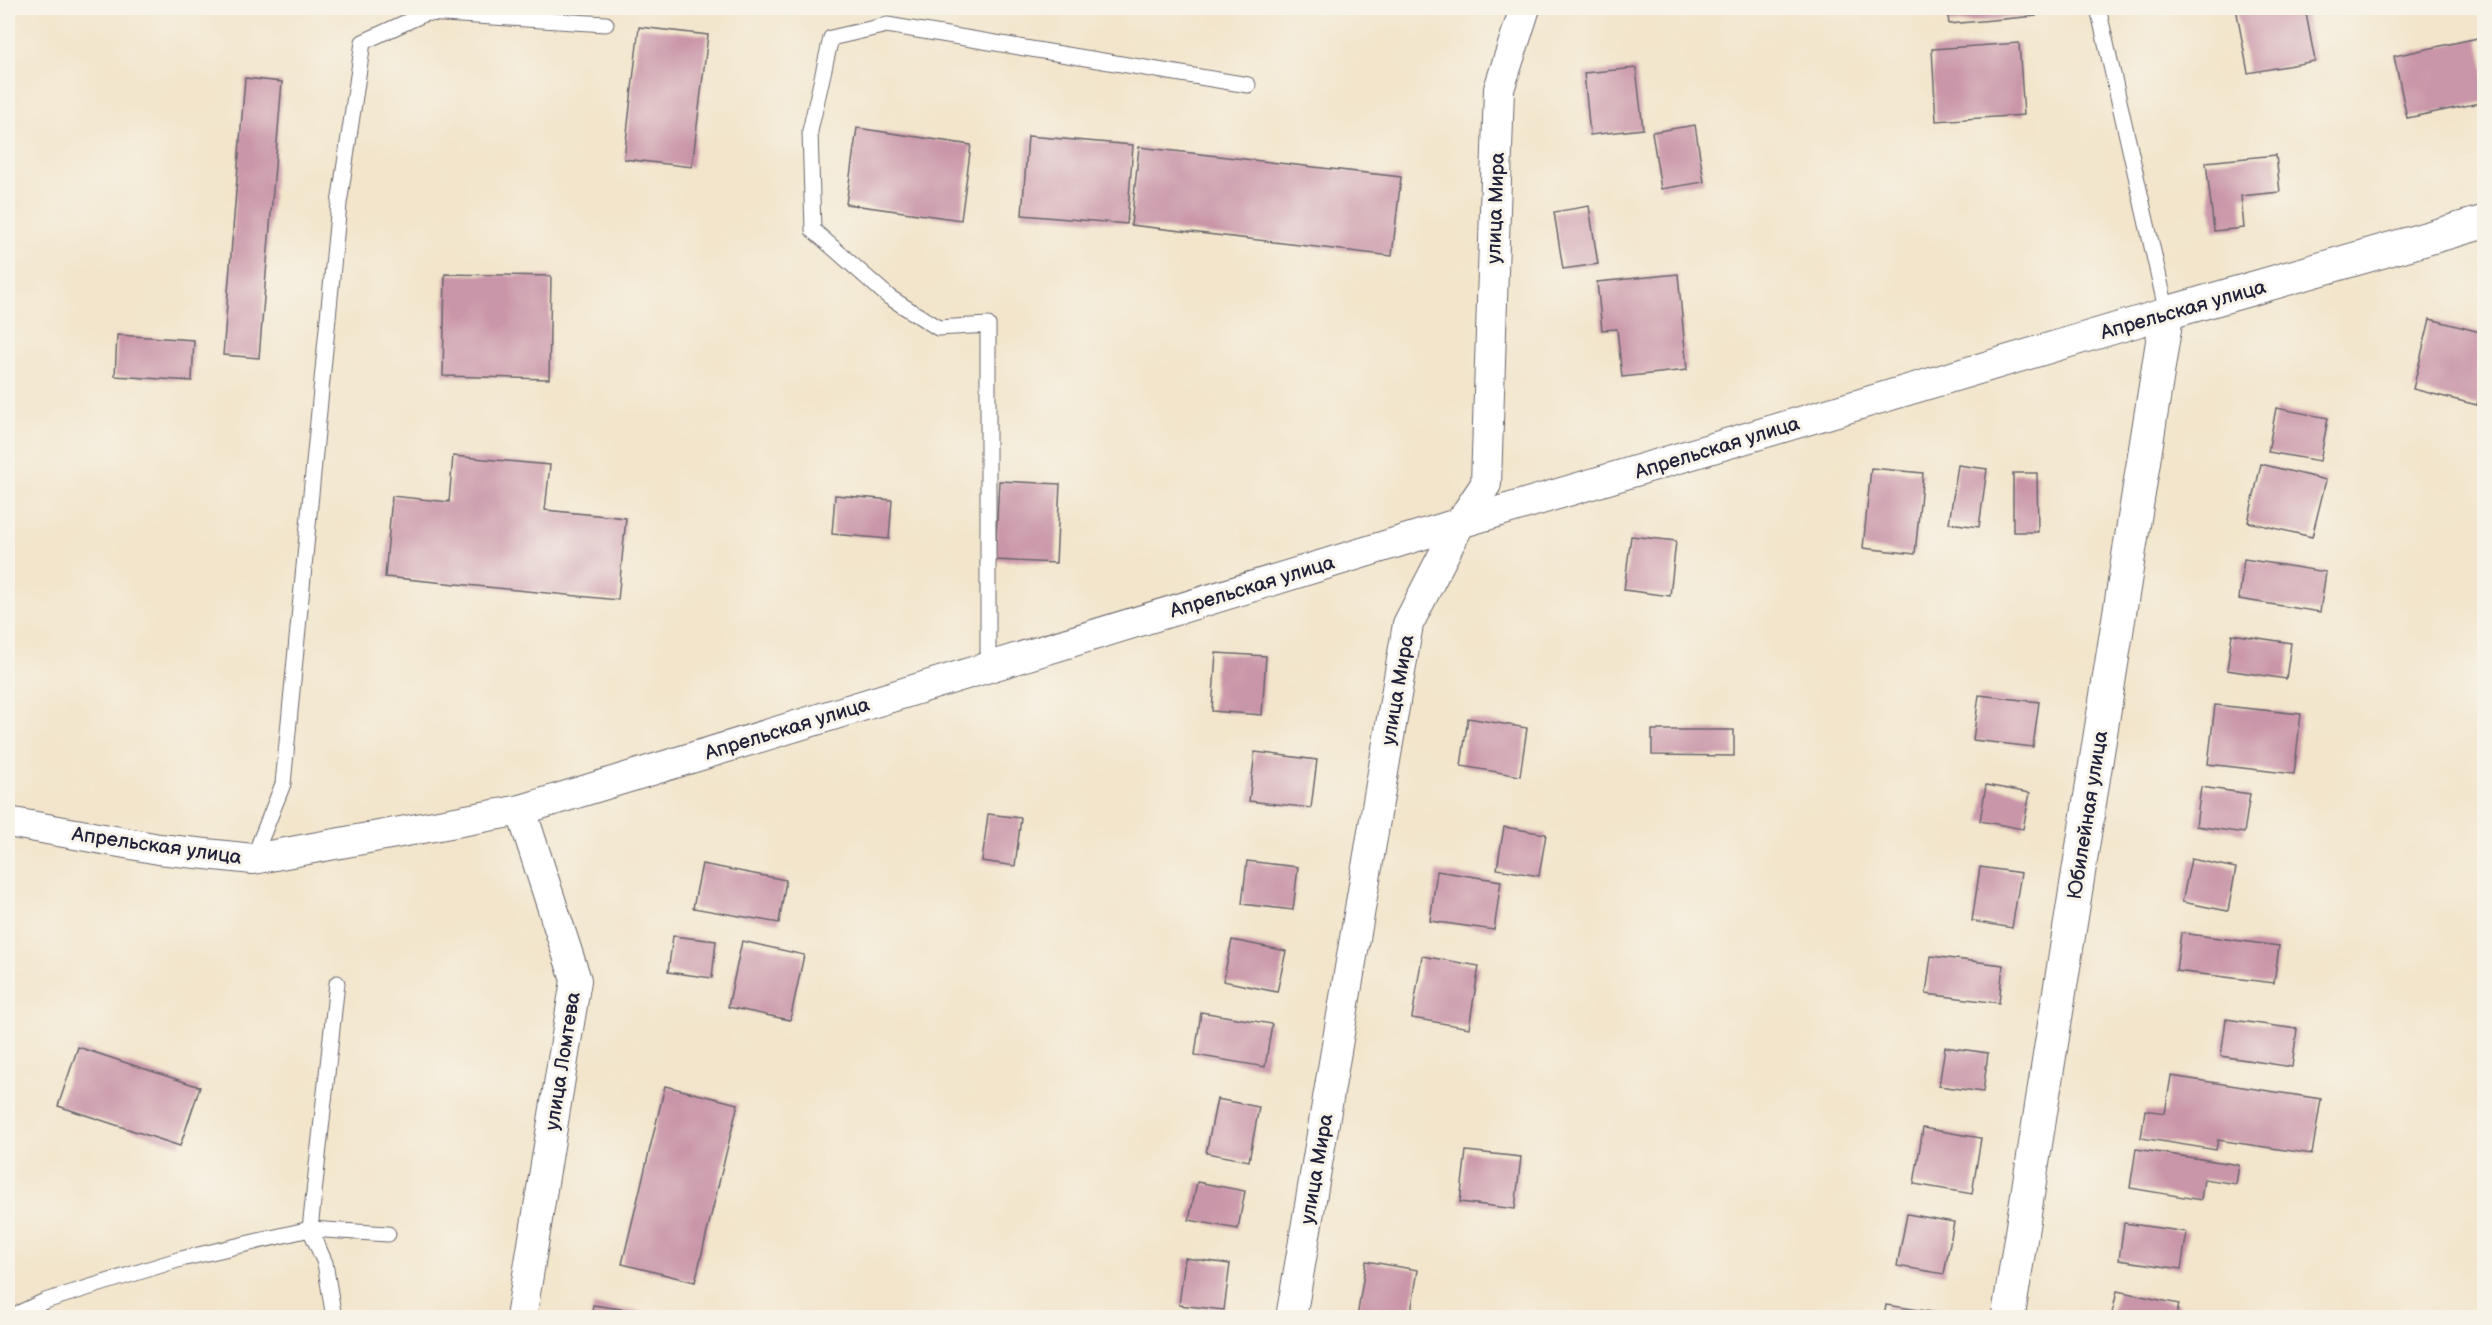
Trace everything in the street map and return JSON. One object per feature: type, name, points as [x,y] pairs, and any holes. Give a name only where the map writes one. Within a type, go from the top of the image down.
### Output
[{"type":"street","name":"улица Мира","points":[[1291,1317],[1408,624],[1460,523],[1486,484],[1498,89],[1525,8]]},
{"type":"street","name":"Апрельская улица","points":[[8,822],[159,849],[253,859],[521,810],[1460,523],[2484,222]]},
{"type":"street","name":"Юбилейная улица","points":[[2008,1317],[2167,314]]},
{"type":"street","name":"улица Ломтева","points":[[520,1317],[576,980],[521,810]]},
{"type":"lane","points":[[2098,8],[2167,314]]},
{"type":"lane","points":[[253,859],[283,784],[339,204],[363,42],[426,13],[606,24]]},
{"type":"lane","points":[[988,666],[987,325],[938,328],[888,297],[813,230],[810,131],[831,38],[888,25],[1248,85]]},
{"type":"lane","points":[[334,1317],[325,1263],[310,1229],[337,982]]},
{"type":"lane","points":[[8,1317],[45,1301],[181,1260],[310,1229],[388,1234]]},
{"type":"building","points":[[1947,8],[2035,8],[2036,16],[1949,24]]},
{"type":"building","points":[[2236,8],[2305,8],[2315,61],[2248,73]]},
{"type":"building","points":[[639,27],[708,35],[692,167],[624,159]]},
{"type":"building","points":[[2478,38],[2484,68],[2484,102],[2407,118],[2394,56]]},
{"type":"building","points":[[2019,43],[2024,115],[1936,121],[1932,49]]},
{"type":"building","points":[[1636,68],[1643,129],[1590,135],[1584,73]]},
{"type":"building","points":[[245,78],[282,82],[259,358],[223,355]]},
{"type":"building","points":[[1695,125],[1704,182],[1661,189],[1652,132]]},
{"type":"building","points":[[857,128],[971,145],[961,220],[846,204]]},
{"type":"building","points":[[1028,136],[1133,145],[1127,224],[1022,215]]},
{"type":"building","points":[[1139,147],[1401,177],[1392,256],[1131,225]]},
{"type":"building","points":[[2276,155],[2280,192],[2241,196],[2244,228],[2214,231],[2206,162]]},
{"type":"building","points":[[1589,206],[1598,264],[1563,269],[1554,212]]},
{"type":"building","points":[[445,274],[551,276],[549,379],[443,376]]},
{"type":"building","points":[[1678,274],[1687,370],[1622,377],[1617,329],[1602,330],[1597,282]]},
{"type":"building","points":[[2430,319],[2484,333],[2484,374],[2477,405],[2413,389]]},
{"type":"building","points":[[117,335],[194,340],[192,381],[115,376]]},
{"type":"building","points":[[2276,408],[2328,418],[2320,461],[2268,452]]},
{"type":"building","points":[[453,456],[550,465],[545,510],[626,518],[618,600],[385,577],[392,496],[449,502]]},
{"type":"building","points":[[2261,464],[2326,480],[2312,537],[2248,522]]},
{"type":"building","points":[[1958,465],[1987,469],[1979,527],[1949,523]]},
{"type":"building","points":[[1871,468],[1923,473],[1915,554],[1863,548]]},
{"type":"building","points":[[2013,473],[2037,473],[2038,532],[2013,532]]},
{"type":"building","points":[[999,481],[1060,484],[1056,563],[995,560]]},
{"type":"building","points":[[835,495],[892,500],[889,539],[832,534]]},
{"type":"building","points":[[1631,536],[1676,541],[1670,596],[1624,590]]},
{"type":"building","points":[[2244,559],[2326,572],[2320,612],[2239,599]]},
{"type":"building","points":[[2232,634],[2291,643],[2286,679],[2227,670]]},
{"type":"building","points":[[1216,653],[1266,656],[1262,715],[1212,711]]},
{"type":"building","points":[[1979,695],[2039,702],[2033,747],[1973,740]]},
{"type":"building","points":[[2215,705],[2301,714],[2294,774],[2208,764]]},
{"type":"building","points":[[1468,718],[1527,728],[1520,776],[1461,766]]},
{"type":"building","points":[[1652,730],[1734,730],[1734,756],[1652,755]]},
{"type":"building","points":[[1255,752],[1317,760],[1311,808],[1249,801]]},
{"type":"building","points":[[1986,785],[2030,793],[2023,829],[1980,821]]},
{"type":"building","points":[[2201,787],[2250,794],[2244,833],[2196,826]]},
{"type":"building","points":[[988,814],[1021,818],[1015,866],[982,861]]},
{"type":"building","points":[[1504,827],[1546,834],[1539,876],[1497,869]]},
{"type":"building","points":[[2191,859],[2236,868],[2228,911],[2182,902]]},
{"type":"building","points":[[1247,861],[1298,867],[1293,910],[1242,904]]},
{"type":"building","points":[[702,864],[786,880],[779,923],[693,908]]},
{"type":"building","points":[[1980,867],[2021,873],[2012,928],[1972,921]]},
{"type":"building","points":[[1437,871],[1501,881],[1494,930],[1430,921]]},
{"type":"building","points":[[2181,933],[2279,946],[2274,983],[2176,971]]},
{"type":"building","points":[[673,936],[716,941],[712,978],[668,972]]},
{"type":"building","points":[[1232,940],[1286,951],[1277,992],[1223,981]]},
{"type":"building","points":[[742,941],[804,955],[790,1020],[728,1007]]},
{"type":"building","points":[[1422,956],[1479,966],[1469,1028],[1412,1018]]},
{"type":"building","points":[[1931,956],[2003,965],[1999,1003],[1926,994]]},
{"type":"building","points":[[1201,1012],[1272,1024],[1265,1067],[1195,1055]]},
{"type":"building","points":[[2226,1019],[2297,1029],[2292,1067],[2221,1056]]},
{"type":"building","points":[[78,1047],[200,1087],[180,1146],[58,1106]]},
{"type":"building","points":[[1945,1047],[1988,1053],[1983,1092],[1939,1086]]},
{"type":"building","points":[[2171,1076],[2321,1099],[2312,1154],[2218,1140],[2216,1150],[2141,1138],[2145,1110],[2165,1113]]},
{"type":"building","points":[[665,1086],[738,1104],[695,1282],[622,1264]]},
{"type":"building","points":[[1217,1099],[1259,1107],[1249,1161],[1206,1153]]},
{"type":"building","points":[[1923,1128],[1981,1138],[1972,1194],[1914,1184]]},
{"type":"building","points":[[2136,1149],[2239,1165],[2236,1184],[2204,1179],[2201,1200],[2130,1188]]},
{"type":"building","points":[[1466,1151],[1521,1157],[1515,1209],[1460,1202]]},
{"type":"building","points":[[1197,1182],[1245,1191],[1238,1229],[1189,1220]]},
{"type":"building","points":[[1907,1214],[1954,1222],[1944,1274],[1897,1266]]},
{"type":"building","points":[[2124,1223],[2187,1232],[2181,1269],[2119,1260]]},
{"type":"building","points":[[1185,1258],[1230,1264],[1224,1310],[1179,1305]]},
{"type":"building","points":[[1366,1261],[1418,1270],[1410,1318],[1357,1318]]},
{"type":"building","points":[[2117,1291],[2179,1304],[2176,1318],[2111,1318]]},
{"type":"building","points":[[593,1305],[649,1313],[648,1318],[591,1318]]},
{"type":"building","points":[[1886,1305],[1938,1313],[1938,1318],[1884,1318]]}]
